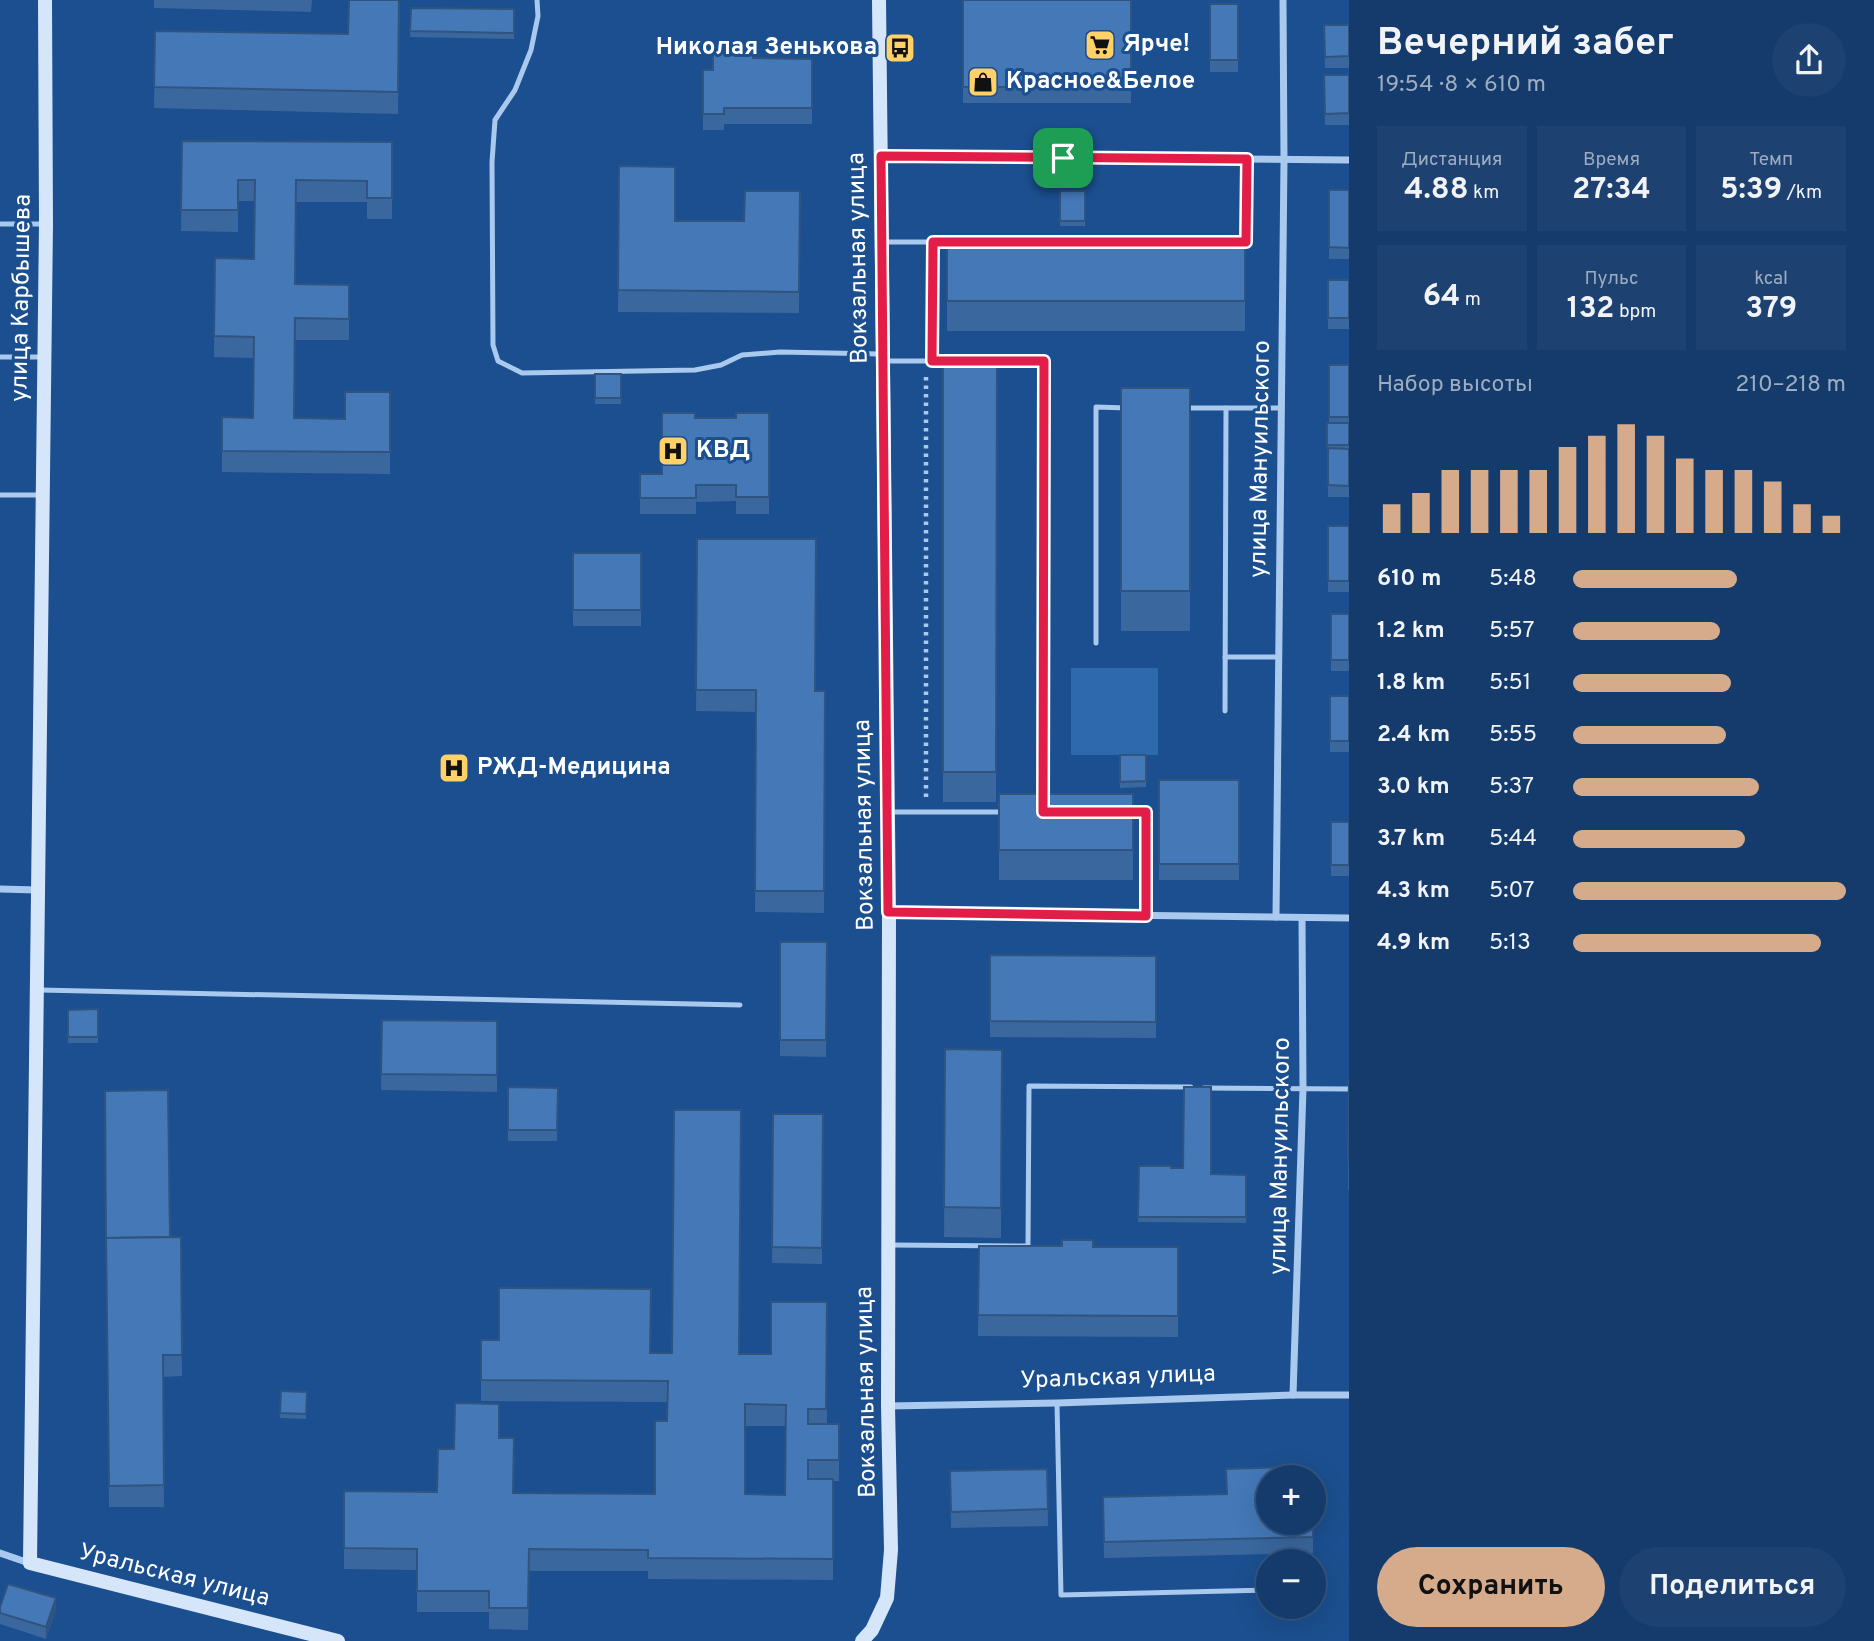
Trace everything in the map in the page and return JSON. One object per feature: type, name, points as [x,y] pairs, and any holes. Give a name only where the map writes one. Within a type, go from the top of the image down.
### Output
[{"type":"street","name":"улица Карбышева","points":[[30,1563],[46,224],[46,0]]},
{"type":"street","name":"Вокзальная улица","points":[[862,1641],[872,1630],[887,1598],[891,1550],[879,0]]},
{"type":"street","name":"улица Мануильского","points":[[1276,917],[1284,160],[1283,0]]},
{"type":"street","points":[[881,156],[1349,160]]},
{"type":"street","points":[[0,889],[38,890]]},
{"type":"street","points":[[888,912],[1349,918]]},
{"type":"street","name":"улица Мануильского","points":[[1293,1395],[1303,1089],[1302,918]]},
{"type":"street","name":"Уральская улица","points":[[888,1406],[1349,1395]]},
{"type":"street","name":"Уральская улица","points":[[0,1553],[30,1563],[338,1641]]},
{"type":"lane","points":[[537,0],[538,16],[531,50],[515,90],[495,120],[492,162],[493,345],[498,361],[522,373],[695,370],[721,365],[742,355],[780,352],[960,361]]},
{"type":"lane","points":[[881,242],[1246,242],[1247,159]]},
{"type":"lane","points":[[0,224],[46,224]]},
{"type":"lane","points":[[929,361],[933,242]]},
{"type":"lane","points":[[0,357],[44,357]]},
{"type":"lane","points":[[988,361],[1044,361],[1043,812]]},
{"type":"lane","points":[[1096,643],[1096,407],[1135,408]]},
{"type":"lane","points":[[1174,408],[1281,408]]},
{"type":"lane","points":[[1225,711],[1226,408]]},
{"type":"lane","points":[[0,495],[42,495]]},
{"type":"lane","points":[[1225,657],[1279,657]]},
{"type":"lane","points":[[887,812],[1004,812]]},
{"type":"lane","points":[[1120,812],[1146,812],[1146,916]]},
{"type":"lane","points":[[37,990],[740,1005]]},
{"type":"lane","points":[[888,1245],[1028,1246],[1029,1086],[1349,1088]]},
{"type":"lane","points":[[1057,1403],[1061,1595],[1256,1590]]},
{"type":"path","points":[[926,812],[929,361]]},
{"type":"shaded area","points":[[1071,668],[1158,668],[1158,755],[1071,755]]},
{"type":"building","points":[[349,0],[399,0],[398,92],[154,87],[155,31],[348,34]]},
{"type":"building","points":[[963,0],[1131,0],[1131,87],[963,87]]},
{"type":"building","points":[[1210,4],[1238,4],[1238,60],[1210,60]]},
{"type":"building","points":[[411,8],[514,9],[514,33],[410,31]]},
{"type":"building","points":[[1324,25],[1349,25],[1349,56],[1325,57]]},
{"type":"building","points":[[713,51],[753,51],[753,58],[812,59],[812,108],[724,108],[724,114],[703,114],[703,70],[713,70]]},
{"type":"building","points":[[1324,75],[1349,75],[1349,113],[1325,114]]},
{"type":"building","points":[[182,141],[392,142],[392,198],[367,198],[367,181],[296,180],[295,284],[349,285],[349,319],[295,318],[294,418],[345,419],[345,392],[390,392],[390,452],[222,451],[222,417],[253,418],[254,337],[214,336],[215,258],[254,259],[255,180],[238,180],[238,210],[181,210]]},
{"type":"building","points":[[619,166],[675,167],[675,221],[744,221],[745,191],[800,191],[799,292],[618,290]]},
{"type":"building","points":[[1329,190],[1349,190],[1349,248],[1329,247]]},
{"type":"building","points":[[1060,191],[1085,191],[1085,221],[1060,221]]},
{"type":"building","points":[[947,245],[1245,245],[1245,301],[947,301]]},
{"type":"building","points":[[1328,280],[1349,280],[1349,318],[1328,318]]},
{"type":"building","points":[[943,357],[997,357],[996,772],[943,772]]},
{"type":"building","points":[[1329,365],[1349,365],[1349,417],[1329,417]]},
{"type":"building","points":[[595,374],[621,374],[621,398],[595,398]]},
{"type":"building","points":[[1121,388],[1190,388],[1190,591],[1121,591]]},
{"type":"building","points":[[662,413],[695,413],[695,418],[736,418],[736,413],[769,413],[769,497],[736,497],[736,485],[696,485],[696,498],[640,498],[640,474],[662,474]]},
{"type":"building","points":[[1327,423],[1349,423],[1349,445],[1327,445]]},
{"type":"building","points":[[1328,448],[1349,449],[1349,486],[1328,485]]},
{"type":"building","points":[[1328,526],[1349,526],[1349,581],[1328,581]]},
{"type":"building","points":[[697,539],[816,539],[815,691],[825,691],[824,891],[755,891],[756,690],[696,690]]},
{"type":"building","points":[[573,553],[641,553],[641,610],[573,610]]},
{"type":"building","points":[[1331,614],[1349,614],[1349,660],[1331,660]]},
{"type":"building","points":[[1330,696],[1349,696],[1349,741],[1330,741]]},
{"type":"building","points":[[1120,755],[1146,755],[1146,781],[1120,782]]},
{"type":"building","points":[[1159,780],[1239,780],[1239,864],[1159,864]]},
{"type":"building","points":[[999,794],[1133,794],[1133,850],[999,850]]},
{"type":"building","points":[[1331,822],[1349,822],[1349,865],[1331,865]]},
{"type":"building","points":[[780,942],[827,942],[826,1040],[780,1040]]},
{"type":"building","points":[[990,955],[1156,956],[1156,1022],[990,1021]]},
{"type":"building","points":[[98,1009],[98,1037],[68,1037],[68,1010]]},
{"type":"building","points":[[382,1020],[497,1021],[497,1075],[381,1074]]},
{"type":"building","points":[[945,1049],[1002,1050],[1001,1208],[944,1207]]},
{"type":"building","points":[[1349,1079],[1349,1160],[1348,1160]]},
{"type":"building","points":[[508,1087],[558,1088],[557,1130],[508,1130]]},
{"type":"building","points":[[1184,1087],[1211,1087],[1211,1174],[1246,1175],[1246,1217],[1138,1217],[1139,1166],[1183,1168]]},
{"type":"building","points":[[168,1090],[170,1237],[106,1238],[106,1243],[105,1091]]},
{"type":"building","points":[[674,1110],[741,1110],[739,1354],[771,1354],[771,1302],[827,1302],[826,1409],[808,1409],[808,1424],[839,1424],[839,1460],[808,1460],[808,1479],[833,1479],[833,1559],[648,1558],[648,1550],[529,1549],[528,1608],[489,1608],[489,1591],[417,1591],[417,1549],[344,1548],[344,1491],[437,1492],[438,1449],[454,1449],[455,1403],[499,1404],[499,1438],[514,1438],[513,1493],[655,1494],[655,1421],[667,1421],[668,1381],[481,1380],[481,1340],[499,1340],[499,1288],[651,1289],[650,1353],[672,1353]],"holes":[[[745,1404],[786,1405],[785,1495],[745,1494]]]},
{"type":"building","points":[[773,1114],[823,1114],[822,1248],[772,1247]]},
{"type":"building","points":[[181,1237],[182,1355],[163,1355],[164,1485],[109,1486],[106,1238]]},
{"type":"building","points":[[1062,1240],[1093,1240],[1093,1247],[1178,1247],[1178,1316],[978,1315],[979,1246],[1062,1246]]},
{"type":"building","points":[[281,1391],[307,1392],[306,1414],[280,1413]]},
{"type":"building","points":[[1256,1468],[1256,1535],[1313,1537],[1104,1542],[1103,1497],[1227,1494],[1226,1469]]},
{"type":"building","points":[[1047,1469],[1048,1509],[951,1512],[950,1471]]},
{"type":"building","points":[[8,1584],[56,1598],[46,1627],[0,1613]]},
{"type":"place","name":"Ярче!","points":[[1100,45]]},
{"type":"place","name":"Николая Зенькова","points":[[900,48]]},
{"type":"place","name":"Красное&Белое","points":[[983,82]]},
{"type":"place","name":"КВД","points":[[673,451]]},
{"type":"place","name":"РЖД-Медицина","points":[[454,768]]},
{"type":"route","points":[[881,156],[1063,158],[1247,159],[1246,242],[933,242],[932,361],[1044,361],[1043,812],[1146,812],[1146,916],[888,912],[881,156]]}]
